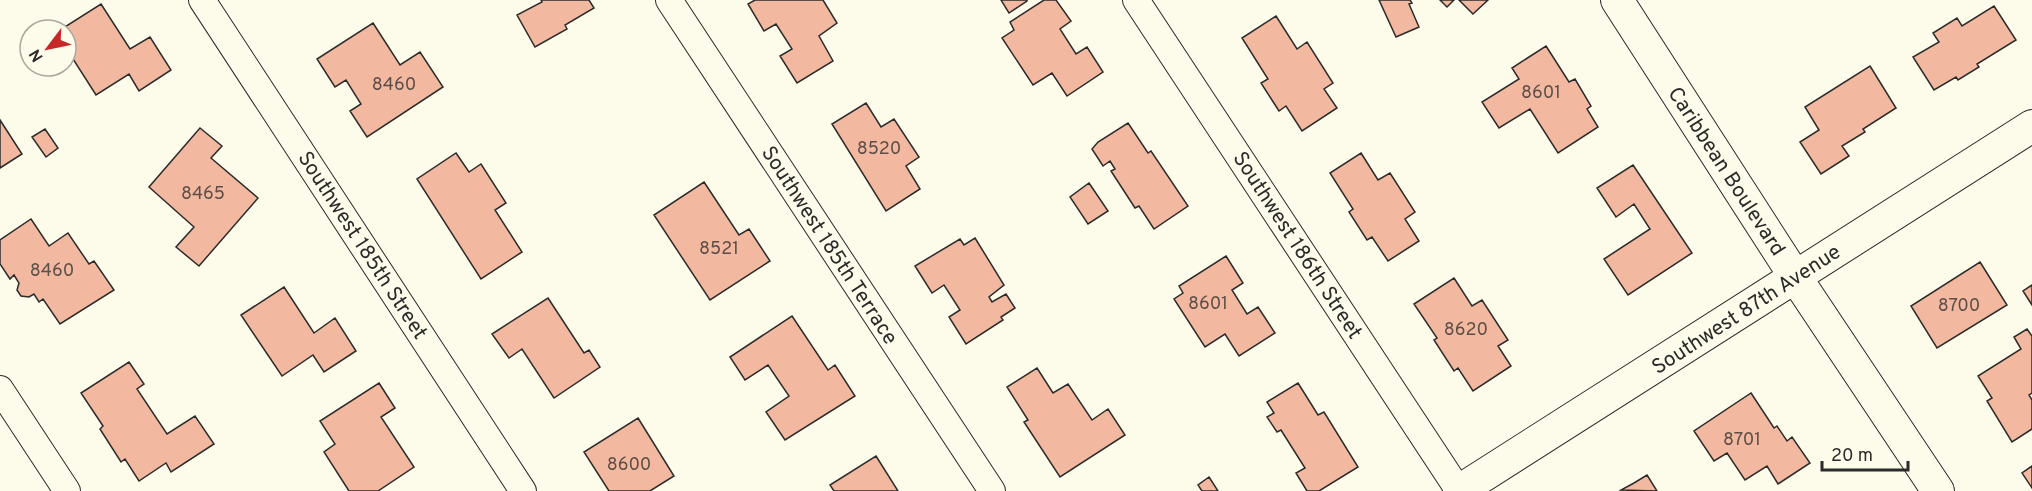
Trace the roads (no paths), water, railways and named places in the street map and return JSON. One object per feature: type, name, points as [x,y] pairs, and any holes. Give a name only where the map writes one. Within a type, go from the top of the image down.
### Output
[{"type":"street","name":"Southwest 185th Street","points":[[202,0],[523,491]]},
{"type":"street","name":"Southwest 185th Terrace","points":[[669,0],[992,491]]},
{"type":"street","name":"Southwest 186th Street","points":[[1136,0],[1459,491]]},
{"type":"street","name":"Caribbean Boulevard","points":[[1617,0],[1796,278],[1938,491]]},
{"type":"street","name":"Southwest 87th Avenue","points":[[1459,491],[2032,126]]},
{"type":"street","points":[[0,389],[67,491]]}]
